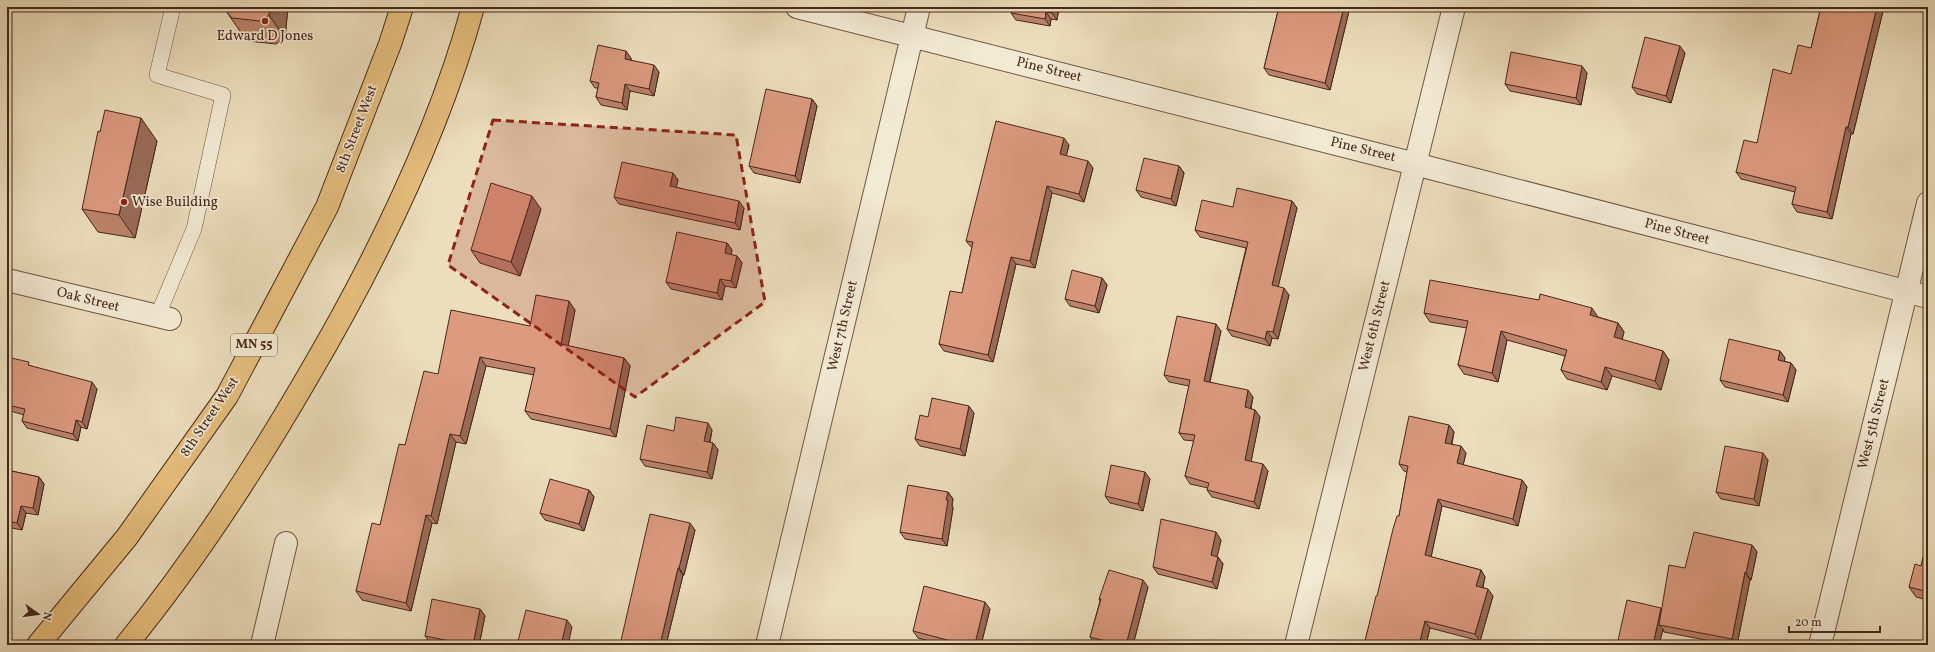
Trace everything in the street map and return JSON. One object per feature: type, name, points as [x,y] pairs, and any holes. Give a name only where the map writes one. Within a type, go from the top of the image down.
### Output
[{"type":"highway","name":"8th Street West","points":[[38,645],[127,537],[227,396],[327,207],[390,44],[402,7]]},
{"type":"highway","points":[[126,645],[218,523],[280,425],[334,332],[380,245],[433,125],[473,7]]},
{"type":"street","name":"Pine Street","points":[[797,7],[1416,164],[1928,297]]},
{"type":"street","name":"West 7th Street","points":[[767,645],[919,7]]},
{"type":"street","name":"West 6th Street","points":[[1296,645],[1454,7]]},
{"type":"street","name":"West 5th Street","points":[[1820,645],[1928,203]]},
{"type":"street","name":"Oak Street","points":[[7,280],[163,318]]},
{"type":"street","points":[[262,645],[286,543]]},
{"type":"lane","points":[[163,318],[194,229],[223,95],[157,75],[173,7]]},
{"type":"highlighted area","points":[[493,120],[736,135],[765,302],[635,397],[448,265]]},
{"type":"building","points":[[226,7],[270,7],[269,15],[260,21],[232,18],[226,11]]},
{"type":"building","points":[[1012,7],[1053,7],[1052,13],[1046,12],[1045,19],[1011,13]]},
{"type":"building","points":[[1279,7],[1344,7],[1325,83],[1264,68]]},
{"type":"building","points":[[1821,7],[1877,7],[1848,127],[1846,127],[1827,212],[1792,204],[1796,187],[1736,172],[1744,140],[1757,143],[1773,69],[1791,74],[1798,45],[1811,48]]},
{"type":"building","points":[[1645,37],[1680,46],[1666,96],[1632,87]]},
{"type":"building","points":[[598,45],[626,51],[625,59],[654,65],[649,89],[625,84],[622,103],[596,97],[599,83],[590,81]]},
{"type":"building","points":[[1511,52],[1582,66],[1576,98],[1505,84]]},
{"type":"building","points":[[766,89],[812,99],[795,176],[749,166]]},
{"type":"building","points":[[105,110],[141,118],[119,215],[82,209],[98,131],[100,132]]},
{"type":"building","points":[[996,121],[1064,138],[1060,154],[1088,161],[1079,194],[1047,186],[1030,261],[1011,257],[988,355],[939,344],[950,291],[962,293],[973,242],[966,241]]},
{"type":"building","points":[[1144,158],[1179,166],[1171,199],[1136,190]]},
{"type":"building","points":[[622,162],[673,173],[670,186],[739,201],[735,223],[614,197]]},
{"type":"building","points":[[491,183],[532,196],[511,262],[471,250]]},
{"type":"building","points":[[1237,188],[1292,201],[1272,285],[1284,288],[1273,332],[1267,331],[1265,339],[1227,329],[1248,242],[1195,230],[1202,200],[1233,207]]},
{"type":"building","points":[[677,232],[727,243],[725,253],[737,256],[731,281],[720,279],[717,293],[666,282]]},
{"type":"building","points":[[1072,270],[1102,278],[1095,306],[1065,299]]},
{"type":"building","points":[[1430,280],[1539,300],[1540,294],[1592,308],[1590,315],[1618,323],[1614,337],[1663,351],[1655,381],[1605,367],[1601,382],[1561,370],[1567,350],[1501,331],[1492,373],[1458,365],[1468,321],[1424,313]]},
{"type":"building","points":[[536,295],[569,301],[561,344],[624,358],[610,429],[525,411],[535,368],[480,357],[460,436],[450,434],[431,516],[426,515],[406,603],[356,591],[372,523],[380,525],[399,444],[405,445],[424,371],[438,374],[451,310],[530,326]]},
{"type":"building","points":[[1177,316],[1216,324],[1204,381],[1248,390],[1245,407],[1255,410],[1245,460],[1263,464],[1254,502],[1207,490],[1209,483],[1185,476],[1195,435],[1179,433],[1190,380],[1164,375]]},
{"type":"building","points":[[1729,339],[1780,351],[1778,360],[1791,363],[1783,395],[1720,380]]},
{"type":"building","points":[[7,357],[29,362],[28,365],[92,382],[82,422],[76,420],[73,434],[22,421],[25,409],[7,405]]},
{"type":"building","points":[[932,398],[969,406],[960,449],[915,439],[920,415],[928,417]]},
{"type":"building","points":[[1409,416],[1449,425],[1445,443],[1461,446],[1457,463],[1522,480],[1513,519],[1438,499],[1425,555],[1481,570],[1476,586],[1488,589],[1475,634],[1425,621],[1419,645],[1364,645],[1393,529],[1397,516],[1399,516],[1408,466],[1399,464]]},
{"type":"building","points":[[676,417],[708,423],[704,441],[713,443],[707,472],[640,459],[647,425],[674,431]]},
{"type":"building","points":[[1725,446],[1763,453],[1754,499],[1716,492]]},
{"type":"building","points":[[1111,465],[1145,472],[1138,504],[1105,496]]},
{"type":"building","points":[[7,470],[39,477],[33,508],[21,506],[17,523],[7,521]]},
{"type":"building","points":[[550,479],[589,490],[579,524],[540,513]]},
{"type":"building","points":[[908,485],[948,492],[942,539],[900,532]]},
{"type":"building","points":[[650,514],[690,523],[660,645],[620,645]]},
{"type":"building","points":[[1161,519],[1216,532],[1211,555],[1218,557],[1212,582],[1153,567]]},
{"type":"building","points":[[1694,532],[1752,545],[1746,573],[1745,572],[1732,639],[1659,625],[1669,565],[1685,568]]},
{"type":"building","points":[[1928,538],[1928,592],[1909,587],[1915,564],[1921,566]]},
{"type":"building","points":[[1109,570],[1143,580],[1126,645],[1090,637],[1101,599],[1099,599]]},
{"type":"building","points":[[924,586],[985,602],[975,644],[977,645],[955,645],[955,642],[913,631]]},
{"type":"building","points":[[432,599],[480,609],[473,645],[425,636]]},
{"type":"building","points":[[1627,600],[1661,608],[1653,645],[1617,645]]},
{"type":"building","points":[[526,610],[567,620],[561,645],[517,645]]},
{"type":"place","name":"Edward D Jones","points":[[265,21]]},
{"type":"place","name":"Wise Building","points":[[124,202]]}]
